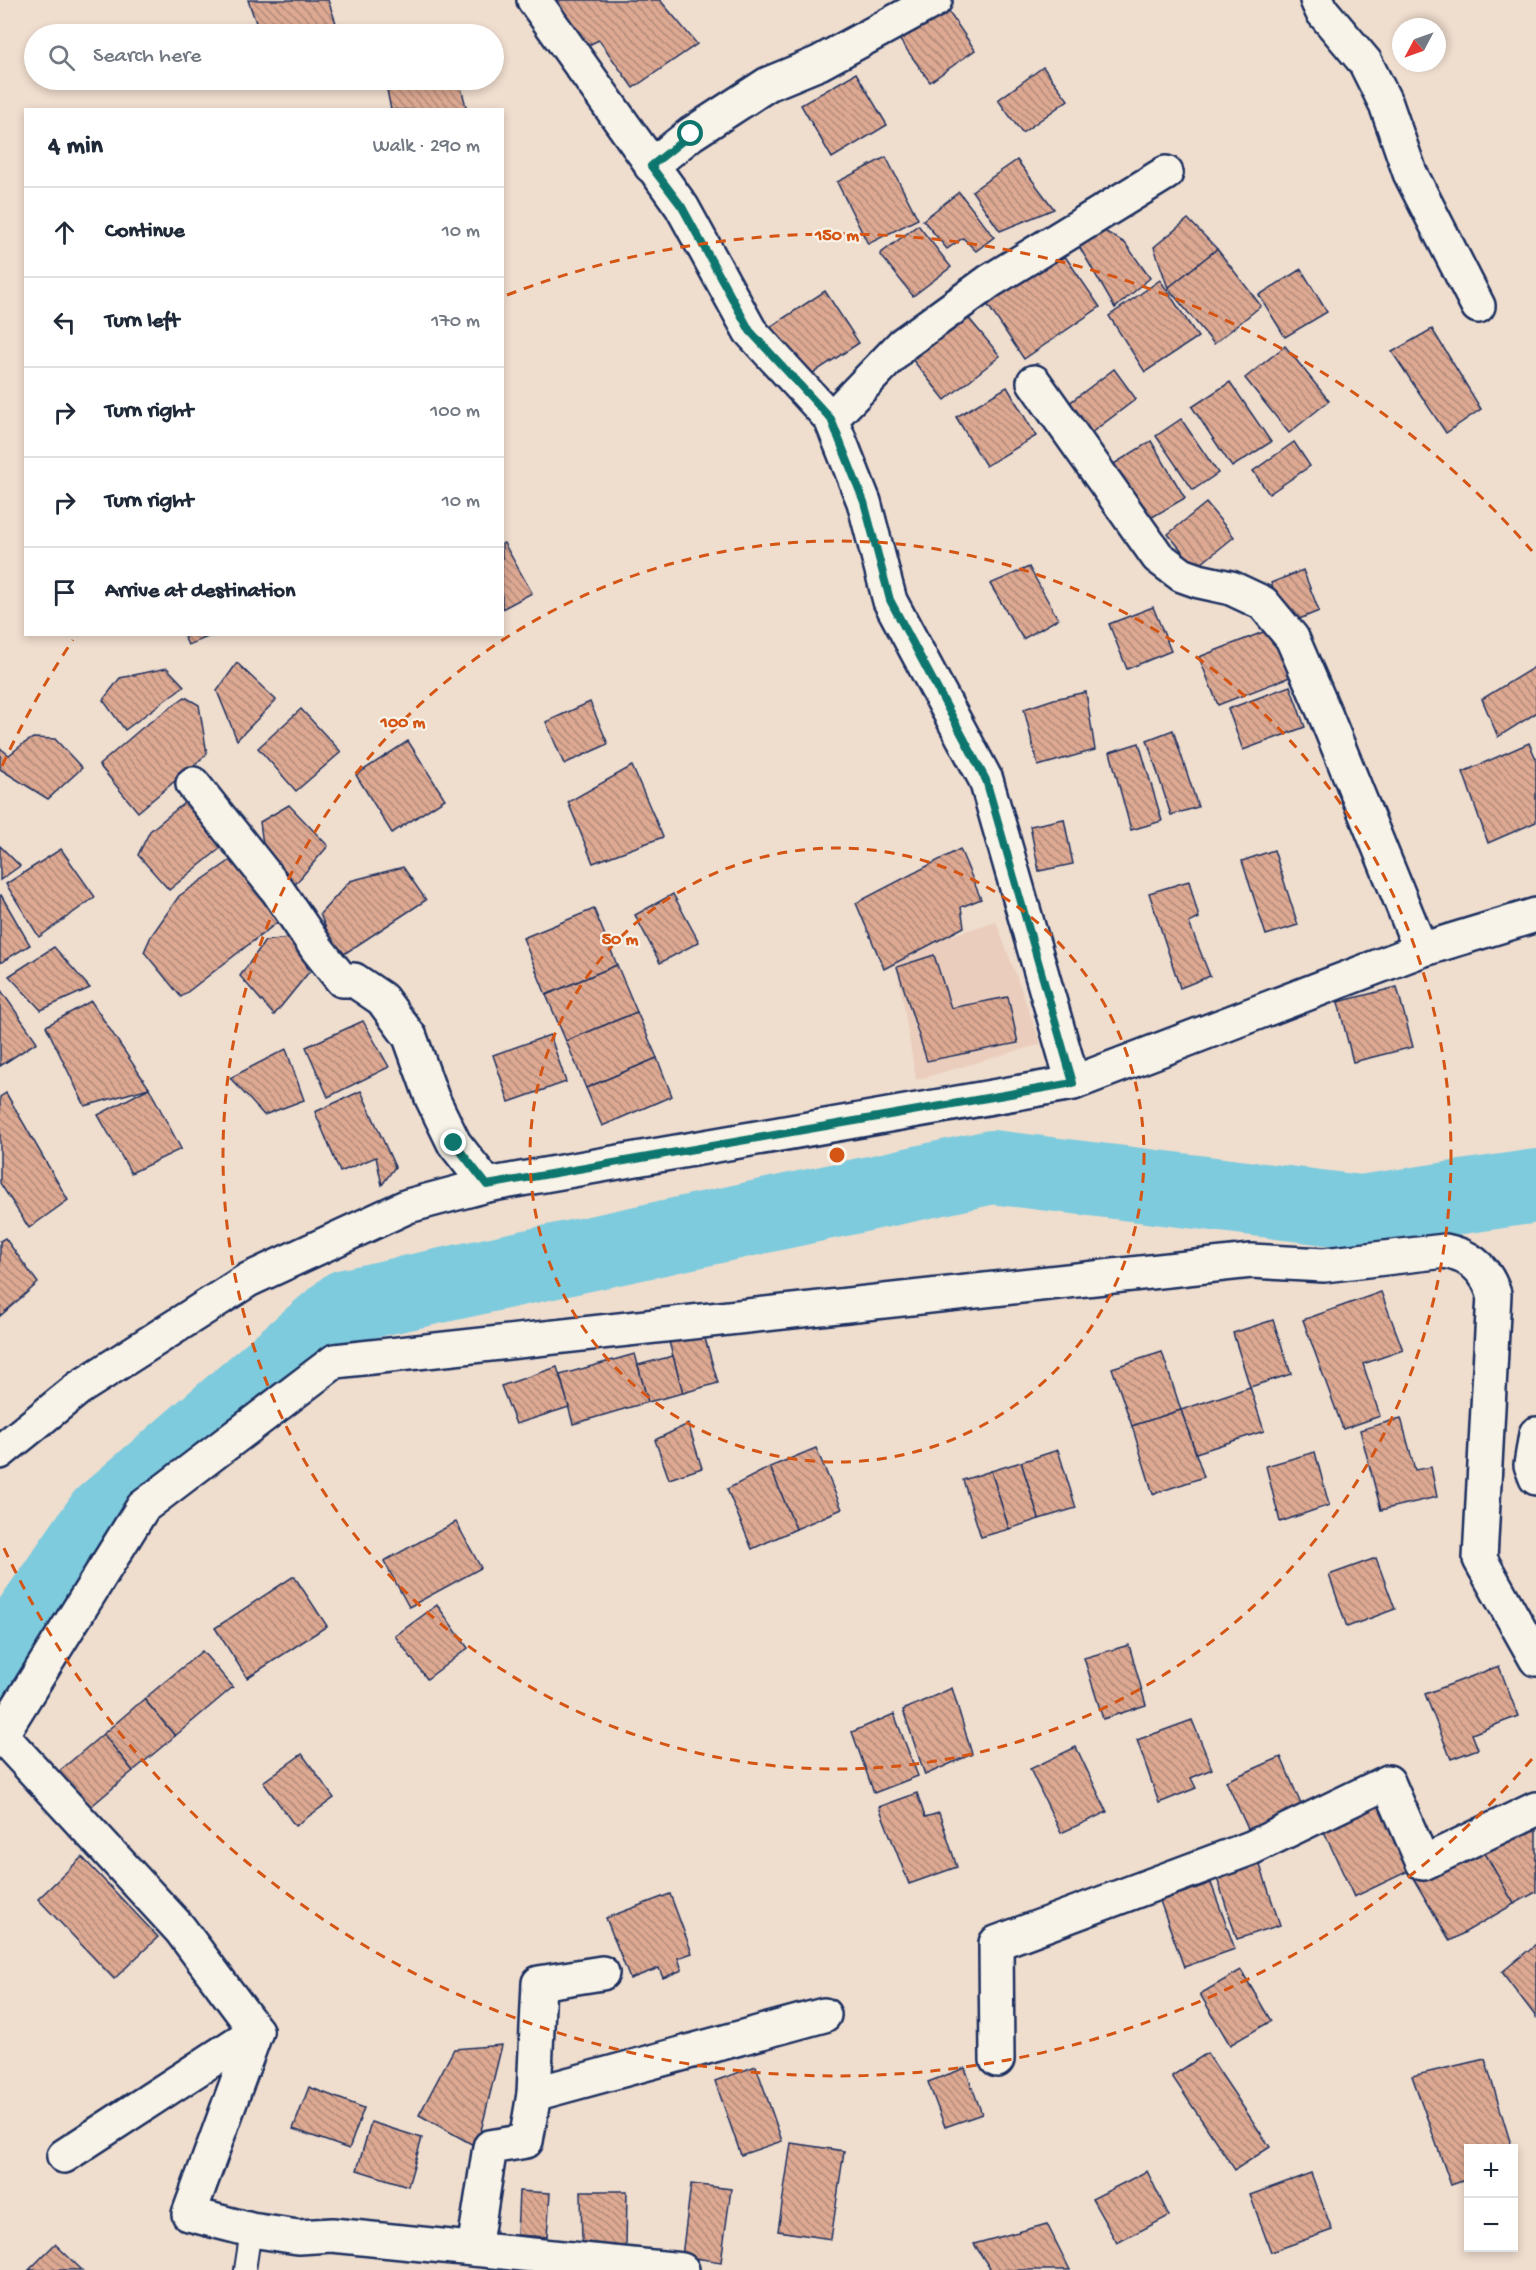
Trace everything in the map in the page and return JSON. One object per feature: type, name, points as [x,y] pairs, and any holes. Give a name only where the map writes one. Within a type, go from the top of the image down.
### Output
[{"type":"street","points":[[534,0],[682,207],[750,331],[831,419],[864,502],[890,600],[986,780],[1073,1083]]},
{"type":"street","points":[[651,166],[691,134],[768,84],[819,63],[935,0]]},
{"type":"street","points":[[1317,0],[1322,11],[1365,62],[1386,104],[1410,172],[1478,306]]},
{"type":"street","points":[[831,419],[903,344],[990,281],[1166,173]]},
{"type":"street","points":[[1034,382],[1158,556],[1182,575],[1231,588],[1263,603],[1292,638],[1326,714],[1421,950]]},
{"type":"street","points":[[193,784],[278,891],[318,950],[342,980],[354,980],[382,999],[410,1037],[432,1098],[454,1143],[487,1185]]},
{"type":"street","points":[[0,1452],[79,1388],[248,1280],[408,1206],[487,1185],[1073,1083],[1421,950],[1536,915]]},
{"type":"street","points":[[256,2031],[180,1929],[0,1736],[143,1507],[335,1361],[1251,1262],[1324,1266],[1444,1251],[1467,1258],[1477,1264],[1491,1283],[1494,1294],[1480,1559],[1536,1659]]},
{"type":"street","points":[[1536,1434],[1531,1465],[1536,1478]]},
{"type":"street","points":[[997,2060],[996,1943],[1251,1848],[1388,1782],[1423,1863],[1536,1809]]},
{"type":"street","points":[[474,2249],[490,2147],[526,2140],[534,2094],[538,1983],[602,1973]]},
{"type":"street","points":[[534,2094],[824,2015]]},
{"type":"street","points":[[64,2157],[256,2031]]},
{"type":"street","points":[[256,2031],[189,2214],[250,2230],[298,2237],[332,2235],[682,2270]]},
{"type":"lane","points":[[245,2270],[250,2230]]},
{"type":"shaded area","points":[[996,921],[1041,1044],[916,1080],[895,954]]},
{"type":"building","points":[[248,0],[328,0],[336,23],[333,24],[256,24]]},
{"type":"building","points":[[556,0],[660,0],[697,44],[633,88],[599,40],[578,50],[552,2]]},
{"type":"building","points":[[944,5],[975,50],[930,82],[899,39]]},
{"type":"building","points":[[1043,67],[1068,100],[1022,133],[998,100]]},
{"type":"building","points":[[856,73],[887,125],[832,158],[801,105]]},
{"type":"building","points":[[387,90],[462,90],[466,108],[391,108]]},
{"type":"building","points":[[886,157],[918,219],[868,244],[837,182]]},
{"type":"building","points":[[1017,160],[1054,209],[1000,231],[972,191]]},
{"type":"building","points":[[959,192],[994,237],[976,251],[963,238],[947,249],[923,220]]},
{"type":"building","points":[[1188,219],[1217,249],[1168,288],[1154,247]]},
{"type":"building","points":[[1089,222],[1125,243],[1150,278],[1115,308],[1076,241]]},
{"type":"building","points":[[918,225],[951,267],[913,296],[880,254]]},
{"type":"building","points":[[1217,249],[1261,306],[1214,344],[1168,288]]},
{"type":"building","points":[[1062,252],[1100,307],[1024,359],[987,304]]},
{"type":"building","points":[[1301,269],[1327,312],[1285,337],[1259,295]]},
{"type":"building","points":[[1160,280],[1198,337],[1145,372],[1109,316]]},
{"type":"building","points":[[825,291],[859,343],[801,381],[767,329]]},
{"type":"building","points":[[962,310],[1000,356],[945,400],[908,354]]},
{"type":"building","points":[[1432,329],[1481,409],[1446,433],[1392,352]]},
{"type":"building","points":[[1285,346],[1329,401],[1289,433],[1245,378]]},
{"type":"building","points":[[1114,369],[1136,399],[1091,433],[1068,404]]},
{"type":"building","points":[[1230,382],[1271,442],[1232,467],[1192,407]]},
{"type":"building","points":[[1007,387],[1036,436],[986,466],[956,417]]},
{"type":"building","points":[[1181,419],[1218,473],[1193,490],[1156,436]]},
{"type":"building","points":[[1151,441],[1185,498],[1142,523],[1104,470]]},
{"type":"building","points":[[1294,442],[1310,466],[1269,494],[1253,471]]},
{"type":"building","points":[[1206,503],[1234,537],[1196,568],[1168,534]]},
{"type":"building","points":[[504,543],[532,593],[504,608]]},
{"type":"building","points":[[1029,567],[1058,619],[1023,639],[990,584]]},
{"type":"building","points":[[1303,570],[1319,611],[1287,624],[1271,583]]},
{"type":"building","points":[[1153,607],[1171,651],[1127,669],[1109,624]]},
{"type":"building","points":[[1276,627],[1295,675],[1218,705],[1199,657]]},
{"type":"building","points":[[184,636],[210,636],[188,645]]},
{"type":"building","points":[[237,663],[276,700],[237,740],[217,691]]},
{"type":"building","points":[[1536,666],[1536,713],[1498,737],[1482,699]]},
{"type":"building","points":[[167,668],[184,686],[125,730],[103,700],[120,678]]},
{"type":"building","points":[[1290,686],[1305,727],[1243,750],[1228,709]]},
{"type":"building","points":[[1086,692],[1095,750],[1038,766],[1024,709]]},
{"type":"building","points":[[185,697],[199,705],[207,754],[138,812],[99,765],[142,728]]},
{"type":"building","points":[[590,702],[608,744],[564,764],[546,722]]},
{"type":"building","points":[[301,709],[341,752],[296,791],[258,748]]},
{"type":"building","points":[[1173,730],[1198,807],[1171,815],[1147,740]]},
{"type":"building","points":[[33,738],[55,739],[82,768],[48,799],[0,769],[0,748],[9,755]]},
{"type":"building","points":[[408,741],[445,799],[392,833],[356,775]]},
{"type":"building","points":[[1139,743],[1162,821],[1131,830],[1110,752]]},
{"type":"building","points":[[1529,743],[1536,759],[1536,822],[1488,843],[1463,772]]},
{"type":"building","points":[[632,766],[663,837],[593,863],[568,802]]},
{"type":"building","points":[[189,799],[227,843],[169,890],[138,855],[150,831]]},
{"type":"building","points":[[289,805],[328,846],[291,889],[265,860],[260,822]]},
{"type":"building","points":[[1064,819],[1073,864],[1039,871],[1030,826]]},
{"type":"building","points":[[0,846],[20,866],[0,880]]},
{"type":"building","points":[[61,849],[95,897],[39,937],[6,884]]},
{"type":"building","points":[[960,849],[981,899],[961,907],[964,927],[884,969],[856,903]]},
{"type":"building","points":[[1274,850],[1298,925],[1266,935],[1242,861]]},
{"type":"building","points":[[231,860],[279,921],[181,997],[144,952],[151,936],[179,896]]},
{"type":"building","points":[[403,867],[426,900],[344,954],[331,940],[320,914],[350,881]]},
{"type":"building","points":[[1189,881],[1199,918],[1189,923],[1210,976],[1180,988],[1149,893]]},
{"type":"building","points":[[673,894],[699,942],[660,963],[635,915]]},
{"type":"building","points":[[0,896],[30,945],[0,963]]},
{"type":"building","points":[[594,909],[617,965],[546,995],[523,938]]},
{"type":"building","points":[[295,937],[309,972],[274,1015],[240,976],[265,941]]},
{"type":"building","points":[[54,947],[90,988],[41,1010],[9,976]]},
{"type":"building","points":[[934,955],[951,1008],[1008,997],[1018,1043],[927,1061],[897,967]]},
{"type":"building","points":[[617,965],[637,1012],[566,1041],[546,995]]},
{"type":"building","points":[[1397,987],[1413,1047],[1353,1062],[1338,1002]]},
{"type":"building","points":[[0,989],[37,1042],[0,1066]]},
{"type":"building","points":[[91,1001],[149,1088],[85,1106],[46,1026]]},
{"type":"building","points":[[637,1012],[657,1058],[586,1088],[566,1041]]},
{"type":"building","points":[[363,1021],[389,1067],[328,1097],[306,1047]]},
{"type":"building","points":[[550,1035],[566,1082],[509,1102],[493,1055]]},
{"type":"building","points":[[286,1049],[304,1100],[264,1115],[230,1078]]},
{"type":"building","points":[[657,1058],[672,1096],[602,1126],[586,1088]]},
{"type":"building","points":[[149,1088],[181,1149],[131,1173],[98,1115]]},
{"type":"building","points":[[361,1091],[395,1167],[382,1185],[376,1157],[340,1172],[315,1112]]},
{"type":"building","points":[[6,1093],[68,1200],[29,1228],[0,1183],[0,1097]]},
{"type":"building","points":[[5,1238],[38,1283],[0,1316],[0,1241]]},
{"type":"building","points":[[1381,1292],[1403,1350],[1363,1364],[1380,1416],[1343,1429],[1303,1320]]},
{"type":"building","points":[[1273,1320],[1291,1374],[1250,1387],[1233,1333]]},
{"type":"building","points":[[702,1328],[718,1383],[683,1393],[668,1338]]},
{"type":"building","points":[[1162,1352],[1181,1410],[1132,1426],[1112,1368]]},
{"type":"building","points":[[635,1354],[648,1402],[573,1424],[560,1375]]},
{"type":"building","points":[[673,1356],[683,1393],[648,1402],[638,1365]]},
{"type":"building","points":[[557,1367],[569,1407],[516,1424],[501,1386]]},
{"type":"building","points":[[1250,1387],[1264,1431],[1196,1453],[1181,1410]]},
{"type":"building","points":[[1181,1410],[1204,1477],[1153,1494],[1132,1426]]},
{"type":"building","points":[[1401,1418],[1415,1470],[1431,1467],[1437,1497],[1381,1510],[1360,1430]]},
{"type":"building","points":[[688,1424],[702,1468],[669,1479],[655,1440]]},
{"type":"building","points":[[816,1448],[842,1509],[796,1529],[770,1467]]},
{"type":"building","points":[[1058,1450],[1076,1508],[1039,1519],[1021,1462]]},
{"type":"building","points":[[1315,1452],[1329,1505],[1280,1522],[1266,1466]]},
{"type":"building","points":[[1021,1462],[1039,1519],[1009,1529],[991,1471]]},
{"type":"building","points":[[770,1467],[796,1529],[752,1549],[727,1489]]},
{"type":"building","points":[[991,1471],[1009,1529],[981,1537],[963,1480]]},
{"type":"building","points":[[456,1522],[481,1568],[409,1607],[384,1561]]},
{"type":"building","points":[[1376,1558],[1395,1609],[1347,1627],[1329,1575]]},
{"type":"building","points":[[294,1576],[327,1626],[247,1678],[215,1628]]},
{"type":"building","points":[[437,1605],[468,1648],[427,1679],[395,1636]]},
{"type":"building","points":[[1129,1645],[1146,1705],[1103,1719],[1084,1658]]},
{"type":"building","points":[[202,1651],[233,1687],[175,1736],[144,1699]]},
{"type":"building","points":[[1499,1666],[1518,1716],[1472,1734],[1478,1749],[1451,1759],[1425,1694]]},
{"type":"building","points":[[952,1688],[972,1754],[925,1775],[903,1710]]},
{"type":"building","points":[[144,1699],[175,1736],[133,1771],[103,1734]]},
{"type":"building","points":[[894,1714],[918,1776],[874,1793],[852,1732]]},
{"type":"building","points":[[1192,1720],[1212,1769],[1191,1778],[1196,1788],[1159,1803],[1137,1740]]},
{"type":"building","points":[[103,1734],[133,1771],[88,1809],[57,1773]]},
{"type":"building","points":[[1076,1747],[1107,1812],[1061,1833],[1030,1769]]},
{"type":"building","points":[[302,1754],[334,1798],[295,1826],[263,1782]]},
{"type":"building","points":[[1281,1757],[1303,1809],[1249,1831],[1226,1781]]},
{"type":"building","points":[[917,1793],[925,1817],[939,1813],[957,1867],[909,1884],[879,1807]]},
{"type":"building","points":[[1386,1797],[1419,1866],[1354,1897],[1321,1825]]},
{"type":"building","points":[[1536,1825],[1536,1892],[1514,1904],[1484,1852]]},
{"type":"building","points":[[1479,1843],[1514,1904],[1450,1941],[1413,1878]]},
{"type":"building","points":[[82,1857],[158,1937],[114,1979],[38,1899]]},
{"type":"building","points":[[1259,1862],[1280,1925],[1237,1939],[1216,1875]]},
{"type":"building","points":[[1211,1883],[1235,1949],[1184,1967],[1160,1901]]},
{"type":"building","points":[[670,1894],[692,1953],[678,1958],[682,1970],[663,1978],[659,1968],[630,1979],[606,1918]]},
{"type":"building","points":[[1536,1944],[1536,2017],[1502,1972]]},
{"type":"building","points":[[1241,1970],[1271,2021],[1230,2045],[1200,1994]]},
{"type":"building","points":[[502,2045],[477,2147],[419,2115],[454,2049]]},
{"type":"building","points":[[1207,2053],[1270,2147],[1235,2170],[1172,2076]]},
{"type":"building","points":[[1485,2059],[1511,2144],[1464,2144],[1464,2180],[1451,2185],[1412,2076]]},
{"type":"building","points":[[756,2066],[782,2141],[741,2155],[715,2081]]},
{"type":"building","points":[[965,2068],[982,2114],[945,2127],[928,2082]]},
{"type":"building","points":[[309,2087],[364,2108],[349,2149],[293,2129]]},
{"type":"building","points":[[371,2122],[422,2138],[408,2186],[357,2170]]},
{"type":"building","points":[[791,2143],[844,2151],[831,2239],[778,2231]]},
{"type":"building","points":[[1147,2171],[1169,2216],[1117,2243],[1092,2199]]},
{"type":"building","points":[[1311,2173],[1332,2230],[1271,2252],[1250,2195]]},
{"type":"building","points":[[691,2184],[731,2189],[721,2262],[682,2256]]},
{"type":"building","points":[[519,2191],[550,2193],[547,2237],[517,2235]]},
{"type":"building","points":[[581,2191],[627,2191],[626,2246],[582,2245]]},
{"type":"building","points":[[1047,2224],[1070,2270],[991,2270],[974,2244]]},
{"type":"building","points":[[55,2244],[82,2270],[29,2270]]},
{"type":"waterway","points":[[0,1663],[103,1515],[346,1306],[992,1167],[1360,1212],[1536,1186]]},
{"type":"route","points":[[454,1143],[487,1185],[1073,1083],[986,780],[890,600],[864,502],[831,419],[750,331],[682,207],[651,166],[691,134]]}]
